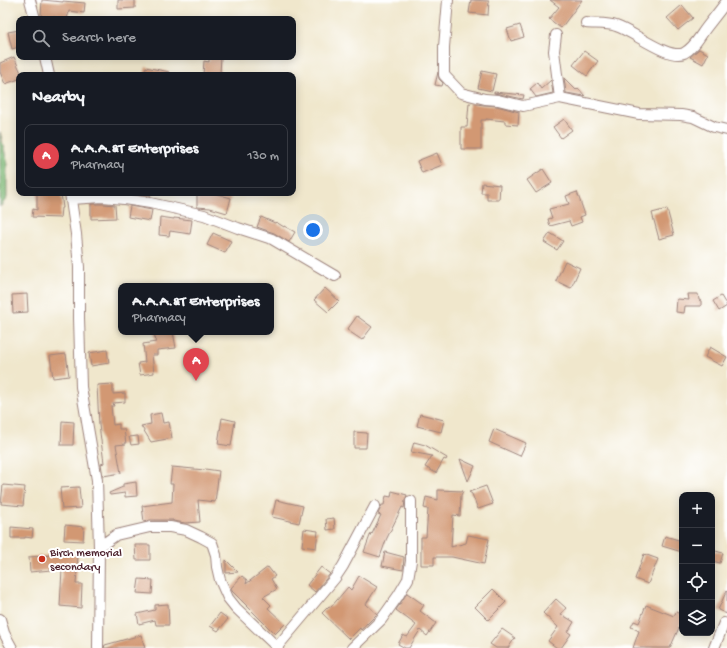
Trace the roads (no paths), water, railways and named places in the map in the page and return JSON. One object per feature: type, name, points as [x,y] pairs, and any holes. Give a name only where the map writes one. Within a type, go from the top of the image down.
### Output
[{"type":"street","points":[[30,0],[34,16]]},
{"type":"street","points":[[448,0],[444,47],[444,75],[461,93],[523,106],[560,98],[638,114],[681,115],[693,117],[714,128],[727,130]]},
{"type":"street","points":[[586,23],[616,26],[668,52],[683,53],[692,47],[727,1]]},
{"type":"street","points":[[556,35],[554,50],[560,98]]},
{"type":"street","points":[[46,60],[49,72]]},
{"type":"street","points":[[98,648],[97,480],[81,387],[79,267],[70,196],[124,199],[204,215],[272,239],[335,276]]},
{"type":"street","points":[[352,648],[381,620],[408,579],[411,561],[411,501]]},
{"type":"street","points":[[98,548],[116,535],[150,527],[170,527],[186,530],[212,543],[216,555],[220,580],[228,598],[236,608],[277,648],[335,578],[375,506]]},
{"type":"street","points":[[0,618],[4,633],[12,648]]},
{"type":"street","points":[[714,648],[724,623]]},
{"type":"place","name":"A.A.A.&T Enterprises","points":[[196,381]]},
{"type":"place","name":"Birch memorial secondary","points":[[42,559]]}]
